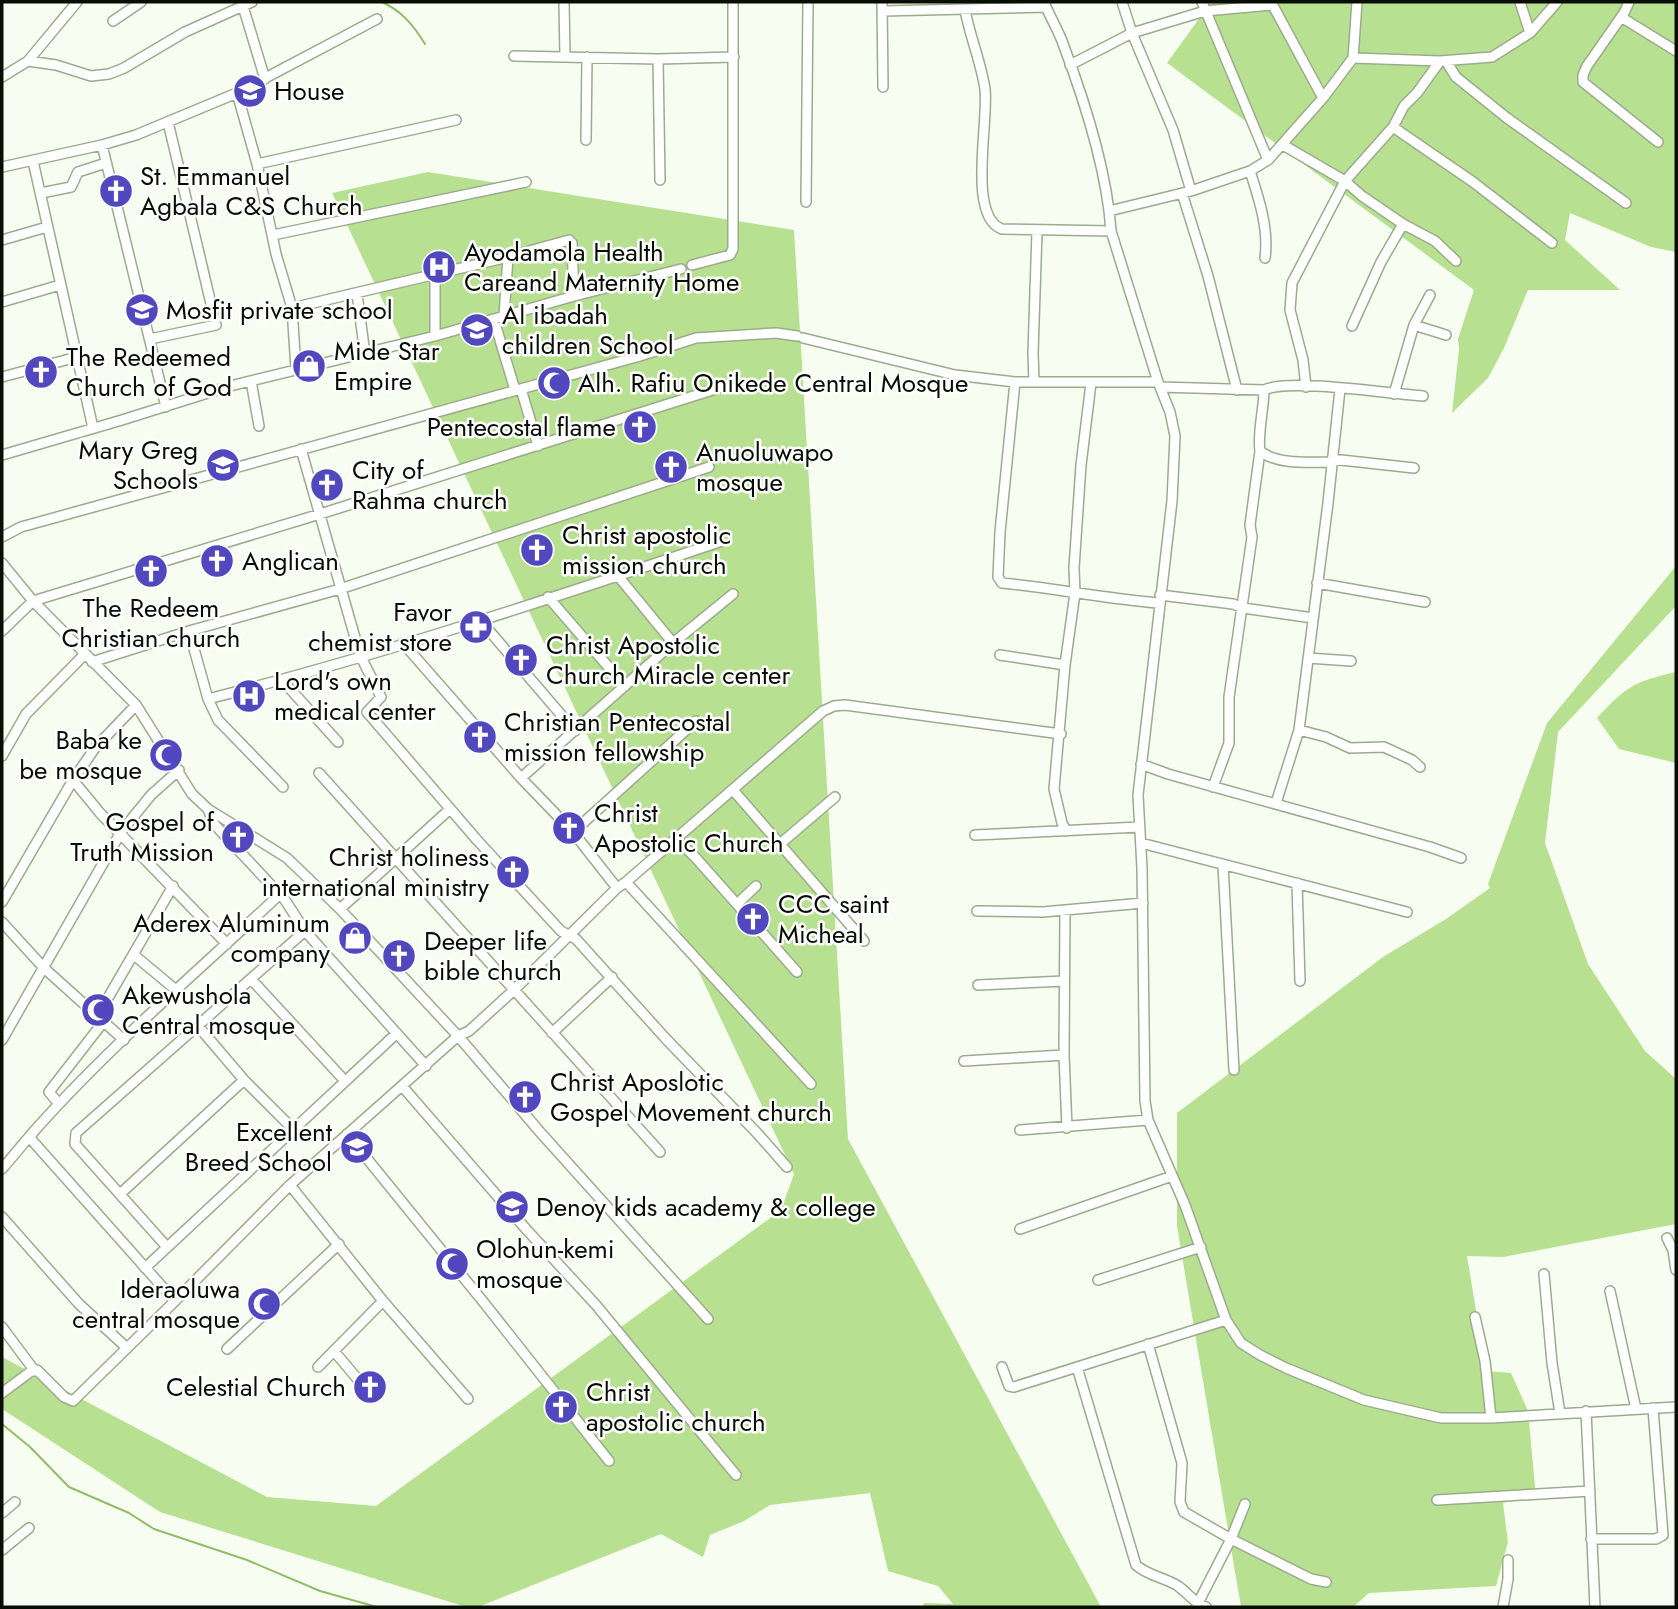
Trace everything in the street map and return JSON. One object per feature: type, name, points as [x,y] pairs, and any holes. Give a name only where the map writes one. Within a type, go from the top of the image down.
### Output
[{"type":"street","points":[[2,77],[28,61],[77,2]]},
{"type":"street","points":[[113,21],[141,2]]},
{"type":"street","points":[[564,2],[565,57]]},
{"type":"street","points":[[692,265],[730,256],[733,249],[733,2]]},
{"type":"street","points":[[806,202],[808,2]]},
{"type":"street","points":[[1122,2],[1132,33],[1173,130],[1186,192],[1237,390]]},
{"type":"street","points":[[1109,211],[1186,192],[1250,171],[1268,160],[1323,98],[1353,58],[1357,2]]},
{"type":"street","points":[[1520,2],[1530,33]]},
{"type":"street","points":[[1353,58],[1443,61],[1492,57],[1530,33],[1557,2]]},
{"type":"street","points":[[1629,2],[1587,66],[1583,82],[1658,142]]},
{"type":"street","points":[[28,61],[56,65],[91,76],[109,74],[245,3],[265,79]]},
{"type":"street","points":[[1070,65],[1132,33],[1204,6],[1271,3],[1323,98]]},
{"type":"street","points":[[883,87],[883,7],[965,10],[1045,4],[1070,65],[1094,145],[1111,231],[1170,412],[1175,436],[1171,500],[1138,795],[1143,903],[1145,1101],[1148,1120],[1201,1247],[1226,1320],[1241,1343],[1286,1368],[1364,1400],[1441,1418],[1491,1418],[1676,1407]]},
{"type":"street","points":[[1204,6],[1268,160]]},
{"type":"street","points":[[965,10],[985,93],[982,197],[986,213],[994,226],[1037,230],[1111,231]]},
{"type":"street","points":[[1621,17],[1676,51]]},
{"type":"street","points":[[2,167],[136,135],[237,93],[377,19]]},
{"type":"street","points":[[514,56],[658,59],[734,57]]},
{"type":"street","points":[[586,140],[587,57]]},
{"type":"street","points":[[658,59],[660,180]]},
{"type":"street","points":[[1306,387],[1303,360],[1290,310],[1292,283],[1345,181],[1393,127],[1404,106],[1443,61]]},
{"type":"street","points":[[1443,61],[1456,77],[1507,117],[1626,203]]},
{"type":"street","points":[[237,93],[292,308],[296,369]]},
{"type":"street","points":[[257,164],[456,120]]},
{"type":"street","points":[[150,339],[216,325],[168,122]]},
{"type":"street","points":[[1393,127],[1474,182],[1511,214],[1552,243]]},
{"type":"street","points":[[102,145],[166,407]]},
{"type":"street","points":[[1283,145],[1345,181],[1362,197],[1403,225],[1435,241],[1456,261]]},
{"type":"street","points":[[33,161],[93,428]]},
{"type":"street","points":[[41,193],[72,187],[78,172],[106,163]]},
{"type":"street","points":[[1250,171],[1265,227],[1265,258]]},
{"type":"street","points":[[273,235],[526,181]]},
{"type":"street","points":[[1352,326],[1381,262],[1403,225]]},
{"type":"street","points":[[2,240],[47,227]]},
{"type":"street","points":[[1034,382],[1037,230]]},
{"type":"street","points":[[292,308],[571,241],[574,296]]},
{"type":"street","points":[[504,316],[508,257]]},
{"type":"street","points":[[2,455],[251,381],[435,336],[681,269]]},
{"type":"street","points":[[435,275],[435,336]]},
{"type":"street","points":[[2,302],[60,285]]},
{"type":"street","points":[[357,294],[365,354]]},
{"type":"street","points":[[1394,394],[1413,325],[1430,295]]},
{"type":"street","points":[[494,320],[538,446]]},
{"type":"street","points":[[1413,325],[1447,335]]},
{"type":"street","points":[[2,537],[21,527],[640,356],[696,338],[776,333],[955,374],[1015,382],[1159,385],[1237,390],[1264,390],[1277,386],[1423,396]]},
{"type":"street","points":[[2,377],[77,357]]},
{"type":"street","points":[[251,381],[259,426]]},
{"type":"street","points":[[1015,382],[998,577],[1002,583],[1054,588],[1075,593],[1233,604],[1243,608],[1313,618]]},
{"type":"street","points":[[1066,831],[1055,789],[1065,665],[1075,593],[1074,568],[1081,465],[1091,383]]},
{"type":"street","points":[[2,631],[33,601],[722,387]]},
{"type":"street","points":[[1276,803],[1299,730],[1340,389]]},
{"type":"street","points":[[1213,787],[1229,743],[1229,697],[1252,537],[1250,526],[1260,451],[1258,442],[1264,390]]},
{"type":"street","points":[[301,449],[360,656],[380,697],[367,712],[450,809],[561,931],[576,939],[787,1167]]},
{"type":"street","points":[[1260,451],[1269,457],[1288,460],[1414,468]]},
{"type":"street","points":[[2,756],[26,714],[89,658],[340,589],[709,467]]},
{"type":"street","points":[[208,699],[282,680],[480,620],[719,542]]},
{"type":"street","points":[[2,563],[33,601],[136,705],[192,794],[208,809],[301,869],[458,1036],[540,1132],[708,1319]]},
{"type":"street","points":[[618,576],[673,643]]},
{"type":"street","points":[[1317,583],[1424,602]]},
{"type":"street","points":[[521,778],[673,643],[733,594]]},
{"type":"street","points":[[548,597],[625,686]]},
{"type":"street","points":[[480,620],[575,731]]},
{"type":"street","points":[[189,631],[208,699],[218,720],[283,787]]},
{"type":"street","points":[[403,643],[521,778],[573,832],[617,888]]},
{"type":"street","points":[[1000,655],[1065,665]]},
{"type":"street","points":[[1308,658],[1351,661]]},
{"type":"street","points":[[282,680],[338,741]]},
{"type":"street","points":[[2,902],[73,780],[95,748],[136,705]]},
{"type":"street","points":[[2,1327],[34,1370],[41,1373],[64,1397],[73,1401],[290,1185],[458,1036],[469,1031],[617,888],[823,711],[845,705],[1060,734]]},
{"type":"street","points":[[573,832],[696,721]]},
{"type":"street","points":[[1299,730],[1326,737],[1350,748],[1384,747],[1412,760],[1420,767]]},
{"type":"street","points":[[1141,764],[1461,858]]},
{"type":"street","points":[[2,1040],[121,832],[151,795],[178,770]]},
{"type":"street","points":[[320,773],[660,1152]]},
{"type":"street","points":[[73,780],[100,813],[227,944]]},
{"type":"street","points":[[733,790],[864,941]]},
{"type":"street","points":[[780,844],[835,797]]},
{"type":"street","points":[[208,809],[214,824],[291,907],[305,931],[426,1066]]},
{"type":"street","points":[[340,909],[450,809]]},
{"type":"street","points":[[975,835],[1139,827]]},
{"type":"street","points":[[676,839],[797,972]]},
{"type":"street","points":[[1140,843],[1407,912]]},
{"type":"street","points":[[1223,865],[1234,1070]]},
{"type":"street","points":[[626,882],[811,1084]]},
{"type":"street","points":[[1297,883],[1300,981]]},
{"type":"street","points":[[59,1104],[49,1092],[101,1018],[173,886]]},
{"type":"street","points":[[737,904],[756,886]]},
{"type":"street","points":[[2,1169],[59,1104],[278,896]]},
{"type":"street","points":[[977,911],[1065,910],[1108,904],[1143,903]]},
{"type":"street","points":[[1065,910],[1067,950],[1064,981],[1064,1055],[1068,1128]]},
{"type":"street","points":[[2,922],[44,968],[124,1040]]},
{"type":"street","points":[[167,1247],[75,1144],[76,1133],[305,931]]},
{"type":"street","points":[[134,955],[176,990]]},
{"type":"street","points":[[552,1034],[612,977]]},
{"type":"street","points":[[251,979],[345,1081]]},
{"type":"street","points":[[978,985],[1064,981]]},
{"type":"street","points":[[198,1026],[244,1080],[294,1130]]},
{"type":"street","points":[[145,1268],[396,1034]]},
{"type":"street","points":[[964,1061],[1064,1055]]},
{"type":"street","points":[[120,1194],[244,1080]]},
{"type":"street","points":[[402,1086],[460,1155],[596,1305],[736,1475]]},
{"type":"street","points":[[1020,1130],[1148,1120]]},
{"type":"street","points":[[347,1134],[609,1461]]},
{"type":"street","points":[[29,1137],[175,1301]]},
{"type":"street","points":[[1020,1229],[1172,1176]]},
{"type":"street","points":[[290,1185],[383,1301],[468,1399]]},
{"type":"street","points":[[2,1217],[79,1304],[127,1348]]},
{"type":"street","points":[[1667,1238],[1673,1250],[1676,1270]]},
{"type":"street","points":[[227,1349],[339,1244]]},
{"type":"street","points":[[1098,1280],[1201,1247]]},
{"type":"street","points":[[1544,1274],[1552,1363],[1560,1413]]},
{"type":"street","points":[[1610,1291],[1636,1409]]},
{"type":"street","points":[[318,1367],[383,1301]]},
{"type":"street","points":[[1475,1317],[1485,1361],[1491,1418]]},
{"type":"street","points":[[1002,1367],[1011,1387],[1226,1320]]},
{"type":"street","points":[[1148,1345],[1182,1463],[1180,1497],[1184,1512],[1311,1579],[1326,1582]]},
{"type":"street","points":[[334,1351],[360,1382]]},
{"type":"street","points":[[1077,1367],[1136,1565],[1154,1577],[1177,1585],[1200,1606],[1245,1504]]},
{"type":"street","points":[[2,1393],[34,1370]]},
{"type":"street","points":[[1591,1539],[1656,1539],[1663,1535],[1653,1408]]},
{"type":"street","points":[[1586,1411],[1595,1607]]},
{"type":"street","points":[[1437,1500],[1590,1491]]},
{"type":"street","points":[[2,1513],[15,1502]]},
{"type":"street","points":[[2,1550],[29,1528]]},
{"type":"street","points":[[1503,1607],[1508,1579],[1507,1560]]},
{"type":"green space","points":[[1211,2],[1676,2],[1676,252],[1651,247],[1570,213],[1565,240],[1620,290],[1528,290],[1504,348],[1488,378],[1452,413],[1458,339],[1474,290],[1167,63]]},
{"type":"green space","points":[[428,172],[794,230],[848,1139],[1101,1607],[921,1607],[925,1603],[953,1604],[938,1586],[888,1571],[870,1493],[770,1505],[744,1521],[710,1535],[703,1557],[661,1534],[478,1607],[466,1607],[160,1512],[2,1409],[2,1357],[267,1497],[376,1506],[781,1210],[794,1174],[332,193]]},
{"type":"green space","points":[[1676,566],[1676,606],[1558,732],[1545,843],[1588,964],[1645,1051],[1676,1079],[1676,1224],[1503,1257],[1467,1256],[1486,1371],[1511,1373],[1528,1411],[1536,1497],[1503,1503],[1508,1542],[1496,1586],[1369,1593],[1353,1607],[1241,1607],[1177,1226],[1177,1113],[1383,957],[1446,919],[1490,888],[1488,884],[1547,723]]},
{"type":"green space","points":[[1676,672],[1676,763],[1619,749],[1597,718],[1632,687]]},
{"type":"waterway","points":[[382,2],[407,20],[425,44]]},
{"type":"waterway","points":[[2,1424],[30,1447],[69,1487],[129,1513],[154,1529],[247,1560],[320,1591],[377,1607]]},
{"type":"place","name":"House","points":[[250,91]]},
{"type":"place","name":"St. Emmanuel Agbala C&S Church","points":[[116,191]]},
{"type":"place","name":"Ayodamola Health Careand Maternity Home","points":[[439,267]]},
{"type":"place","name":"Mosfit private school","points":[[142,310]]},
{"type":"place","name":"Al ibadah children School","points":[[477,330]]},
{"type":"place","name":"Mide Star Empire","points":[[309,366]]},
{"type":"place","name":"The Redeemed Church of God","points":[[41,372]]},
{"type":"place","name":"Alh. Rafiu Onikede Central Mosque","points":[[554,383]]},
{"type":"place","name":"Pentecostal flame","points":[[640,427]]},
{"type":"place","name":"Mary Greg Schools","points":[[223,465]]},
{"type":"place","name":"Anuoluwapo mosque","points":[[671,467]]},
{"type":"place","name":"City of Rahma church","points":[[327,485]]},
{"type":"place","name":"Christ apostolic mission church","points":[[537,550]]},
{"type":"place","name":"Anglican","points":[[217,561]]},
{"type":"place","name":"The Redeem Christian church","points":[[151,571]]},
{"type":"place","name":"Favor chemist store","points":[[476,627]]},
{"type":"place","name":"Christ Apostolic Church Miracle center","points":[[521,660]]},
{"type":"place","name":"Lord's own medical center","points":[[249,696]]},
{"type":"place","name":"Christian Pentecostal mission fellowship","points":[[480,737]]},
{"type":"place","name":"Baba ke be mosque","points":[[166,755]]},
{"type":"place","name":"Christ Apostolic Church","points":[[569,828]]},
{"type":"place","name":"Gospel of Truth Mission","points":[[238,837]]},
{"type":"place","name":"Christ holiness international ministry","points":[[513,872]]},
{"type":"place","name":"CCC saint Micheal","points":[[753,919]]},
{"type":"place","name":"Aderex Aluminum company","points":[[355,938]]},
{"type":"place","name":"Deeper life bible church","points":[[399,956]]},
{"type":"place","name":"Akewushola Central mosque","points":[[98,1010]]},
{"type":"place","name":"Christ Aposlotic Gospel Movement church","points":[[525,1097]]},
{"type":"place","name":"Excellent Breed School","points":[[357,1147]]},
{"type":"place","name":"Denoy kids academy & college","points":[[512,1207]]},
{"type":"place","name":"Olohun-kemi mosque","points":[[452,1264]]},
{"type":"place","name":"Ideraoluwa central mosque","points":[[264,1304]]},
{"type":"place","name":"Celestial Church","points":[[370,1387]]},
{"type":"place","name":"Christ apostolic church","points":[[561,1407]]}]
